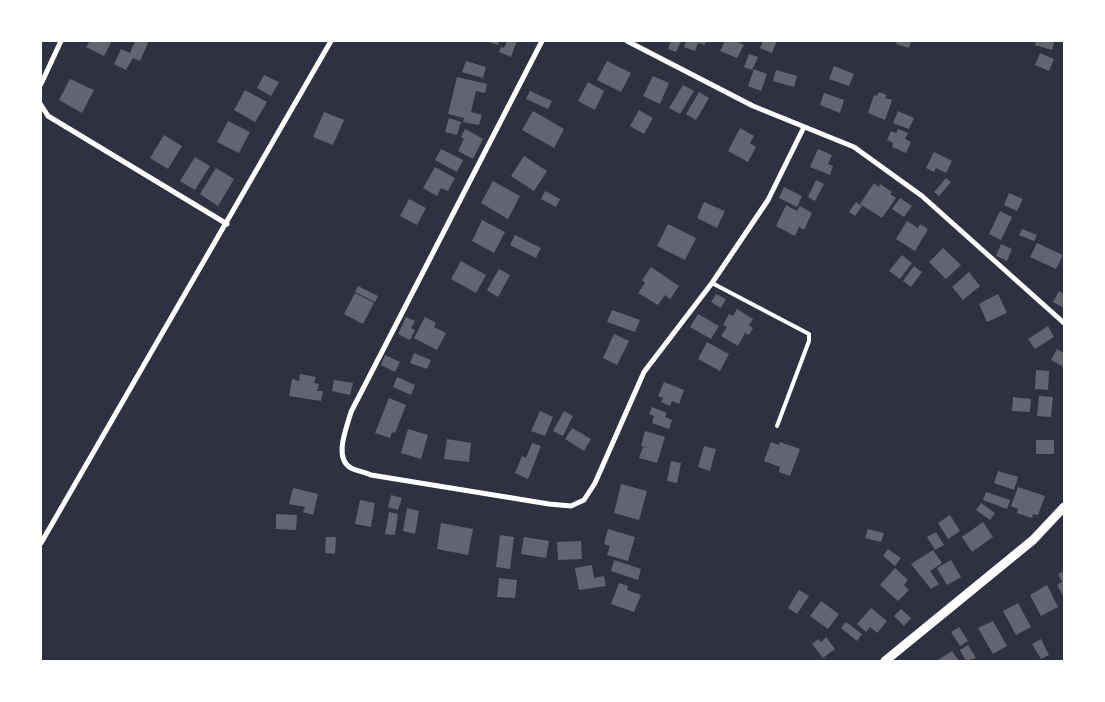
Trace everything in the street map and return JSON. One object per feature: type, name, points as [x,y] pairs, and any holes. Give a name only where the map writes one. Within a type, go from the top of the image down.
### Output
[{"type":"street","points":[[41,84],[61,41]]},
{"type":"street","points":[[41,543],[331,41]]},
{"type":"street","points":[[542,41],[351,412],[341,454],[344,462],[350,468],[371,474],[549,504],[571,506],[584,500],[595,483],[644,372],[712,283],[768,200],[804,127]]},
{"type":"street","points":[[627,41],[753,106],[854,147],[922,196],[1064,323]]},
{"type":"street","points":[[41,105],[48,116],[227,224]]},
{"type":"street","points":[[885,661],[949,606],[1034,540],[1064,507]]},
{"type":"lane","points":[[712,283],[808,334],[809,342],[777,426]]},
{"type":"building","points":[[90,41],[112,41],[104,56],[86,47]]},
{"type":"building","points":[[135,41],[149,41],[140,61],[133,58],[126,70],[114,64],[121,49],[130,53]]},
{"type":"building","points":[[485,41],[499,41],[498,45]]},
{"type":"building","points":[[507,41],[517,41],[511,57],[499,52],[501,47],[504,48]]},
{"type":"building","points":[[671,41],[681,41],[676,52],[668,49]]},
{"type":"building","points":[[686,41],[706,41],[705,45],[698,43],[695,51],[684,47]]},
{"type":"building","points":[[725,41],[736,41],[744,45],[737,58],[720,51]]},
{"type":"building","points":[[763,41],[777,41],[772,53],[760,48]]},
{"type":"building","points":[[897,41],[911,41],[909,48],[896,44]]},
{"type":"building","points":[[1036,41],[1052,41],[1054,43],[1052,50],[1035,45]]},
{"type":"building","points":[[1040,53],[1054,59],[1049,71],[1035,65]]},
{"type":"building","points":[[749,54],[758,57],[752,70],[744,67]]},
{"type":"building","points":[[466,61],[486,67],[483,78],[462,72]]},
{"type":"building","points":[[607,61],[631,73],[621,92],[597,80]]},
{"type":"building","points":[[834,66],[854,74],[849,86],[829,79]]},
{"type":"building","points":[[754,69],[767,74],[761,91],[748,86]]},
{"type":"building","points":[[776,70],[797,76],[794,87],[773,81]]},
{"type":"building","points":[[264,75],[279,82],[271,96],[257,88]]},
{"type":"building","points":[[653,76],[669,83],[660,104],[643,96]]},
{"type":"building","points":[[457,77],[487,84],[485,93],[476,91],[471,112],[482,115],[479,125],[463,122],[464,118],[448,114]]},
{"type":"building","points":[[70,79],[94,90],[82,113],[59,100]]},
{"type":"building","points":[[588,82],[604,91],[595,110],[578,101]]},
{"type":"building","points":[[683,85],[694,91],[680,114],[669,108]]},
{"type":"building","points":[[245,90],[267,102],[255,122],[234,110]]},
{"type":"building","points":[[530,91],[552,101],[548,109],[526,99]]},
{"type":"building","points":[[699,92],[709,98],[696,120],[686,114]]},
{"type":"building","points":[[879,92],[887,95],[885,98],[892,100],[885,120],[868,113],[874,95],[877,96]]},
{"type":"building","points":[[824,93],[844,100],[840,113],[820,105]]},
{"type":"building","points":[[639,110],[653,118],[644,134],[630,126]]},
{"type":"building","points":[[533,111],[564,129],[554,148],[522,130]]},
{"type":"building","points":[[898,111],[914,118],[909,129],[893,123]]},
{"type":"building","points":[[324,112],[344,120],[333,145],[313,137]]},
{"type":"building","points":[[449,118],[461,122],[457,135],[445,132]]},
{"type":"building","points":[[228,121],[250,132],[239,153],[217,142]]},
{"type":"building","points":[[740,128],[754,136],[750,143],[756,147],[748,162],[728,151]]},
{"type":"building","points":[[465,129],[483,139],[473,159],[458,151],[464,139],[461,137]]},
{"type":"building","points":[[898,129],[908,133],[905,139],[911,142],[906,153],[892,147],[893,143],[887,140],[891,131],[896,133]]},
{"type":"building","points":[[164,135],[182,146],[168,169],[150,158]]},
{"type":"building","points":[[441,149],[463,160],[457,172],[435,160]]},
{"type":"building","points":[[818,149],[832,155],[828,164],[833,166],[830,175],[810,167]]},
{"type":"building","points":[[934,152],[952,161],[946,173],[936,168],[934,172],[926,168]]},
{"type":"building","points":[[524,156],[547,171],[534,191],[511,176]]},
{"type":"building","points":[[195,157],[210,166],[195,190],[180,181]]},
{"type":"building","points":[[435,167],[455,178],[448,191],[441,188],[437,196],[423,188]]},
{"type":"building","points":[[216,168],[234,179],[218,206],[200,194]]},
{"type":"building","points":[[946,178],[951,182],[939,196],[934,192]]},
{"type":"building","points":[[816,180],[824,184],[815,201],[808,197]]},
{"type":"building","points":[[493,181],[520,196],[508,219],[481,203]]},
{"type":"building","points":[[874,183],[879,187],[880,184],[892,192],[890,194],[896,198],[882,218],[860,204]]},
{"type":"building","points":[[784,187],[802,196],[797,207],[779,198]]},
{"type":"building","points":[[545,191],[560,199],[556,207],[541,199]]},
{"type":"building","points":[[1009,193],[1023,199],[1017,211],[1004,205]]},
{"type":"building","points":[[900,198],[912,206],[904,217],[892,209]]},
{"type":"building","points":[[409,199],[426,208],[417,225],[400,216]]},
{"type":"building","points":[[704,202],[725,211],[717,228],[697,218]]},
{"type":"building","points":[[856,202],[862,206],[855,216],[849,212]]},
{"type":"building","points":[[786,205],[797,211],[800,206],[812,213],[804,230],[799,227],[795,236],[776,226]]},
{"type":"building","points":[[1000,211],[1012,217],[1001,240],[989,234]]},
{"type":"building","points":[[482,220],[505,232],[494,253],[472,241]]},
{"type":"building","points":[[907,221],[918,228],[920,224],[928,229],[915,251],[896,239]]},
{"type":"building","points":[[668,224],[696,238],[685,260],[657,246]]},
{"type":"building","points":[[1022,229],[1037,235],[1034,241],[1019,235]]},
{"type":"building","points":[[515,235],[541,248],[536,258],[510,245]]},
{"type":"building","points":[[1037,243],[1063,255],[1056,269],[1030,257]]},
{"type":"building","points":[[1001,244],[1012,249],[1007,261],[996,256]]},
{"type":"building","points":[[943,248],[961,265],[946,279],[929,262]]},
{"type":"building","points":[[902,255],[912,263],[900,279],[889,271]]},
{"type":"building","points":[[461,261],[486,275],[476,293],[451,279]]},
{"type":"building","points":[[914,266],[922,272],[911,287],[903,281]]},
{"type":"building","points":[[651,267],[679,286],[670,299],[665,295],[658,305],[638,293],[645,283],[642,280]]},
{"type":"building","points":[[499,269],[510,275],[498,297],[487,290]]},
{"type":"building","points":[[969,272],[980,286],[963,300],[952,287]]},
{"type":"building","points":[[358,286],[378,296],[375,302],[355,292]]},
{"type":"building","points":[[1059,291],[1064,294],[1064,308],[1053,302]]},
{"type":"building","points":[[355,293],[374,303],[363,324],[344,314]]},
{"type":"building","points":[[716,294],[726,299],[721,308],[711,302]]},
{"type":"building","points":[[998,294],[1007,313],[987,322],[979,304]]},
{"type":"building","points":[[737,309],[753,319],[749,325],[753,328],[749,335],[745,333],[738,346],[721,336],[727,327],[723,325],[729,314],[733,316]]},
{"type":"building","points":[[612,310],[640,320],[635,332],[607,322]]},
{"type":"building","points":[[698,314],[719,326],[711,339],[690,327]]},
{"type":"building","points":[[406,317],[415,321],[411,328],[415,330],[410,340],[398,334]]},
{"type":"building","points":[[425,317],[436,323],[434,327],[446,333],[437,350],[414,338]]},
{"type":"building","points":[[1048,326],[1054,337],[1035,349],[1028,339]]},
{"type":"building","points":[[614,334],[629,341],[617,365],[603,358]]},
{"type":"building","points":[[707,342],[729,354],[720,371],[698,359]]},
{"type":"building","points":[[1057,349],[1064,353],[1064,367],[1051,360]]},
{"type":"building","points":[[414,353],[431,360],[427,369],[410,363]]},
{"type":"building","points":[[385,355],[400,362],[395,372],[381,365]]},
{"type":"building","points":[[1036,370],[1049,371],[1048,390],[1035,389]]},
{"type":"building","points":[[300,374],[316,377],[314,383],[319,384],[317,391],[323,391],[321,401],[289,396],[292,379],[299,381]]},
{"type":"building","points":[[397,377],[415,385],[411,395],[393,387]]},
{"type":"building","points":[[334,380],[353,383],[350,395],[332,391]]},
{"type":"building","points":[[664,382],[684,390],[679,404],[672,401],[670,406],[661,402],[663,398],[658,396]]},
{"type":"building","points":[[1039,396],[1053,397],[1051,417],[1037,416]]},
{"type":"building","points":[[1013,397],[1031,399],[1030,412],[1012,411]]},
{"type":"building","points":[[389,398],[406,405],[395,433],[392,432],[390,438],[375,433]]},
{"type":"building","points":[[652,407],[667,413],[665,417],[672,420],[669,429],[652,423],[654,416],[649,414]]},
{"type":"building","points":[[540,411],[553,417],[545,436],[531,431]]},
{"type":"building","points":[[564,411],[573,416],[563,436],[553,431]]},
{"type":"building","points":[[572,428],[591,439],[584,451],[565,439]]},
{"type":"building","points":[[408,429],[428,435],[421,459],[401,453]]},
{"type":"building","points":[[645,431],[665,437],[657,463],[639,458],[643,447],[652,449],[641,446]]},
{"type":"building","points":[[447,439],[471,443],[469,462],[444,459]]},
{"type":"building","points":[[1036,440],[1054,440],[1054,454],[1036,454]]},
{"type":"building","points":[[771,442],[779,445],[780,442],[800,449],[790,476],[779,472],[780,467],[764,461]]},
{"type":"building","points":[[532,443],[541,446],[528,479],[515,473],[522,456],[526,458]]},
{"type":"building","points":[[704,446],[716,449],[710,471],[698,467]]},
{"type":"building","points":[[671,461],[681,463],[677,483],[667,481]]},
{"type":"building","points":[[998,471],[1018,477],[1014,490],[994,483]]},
{"type":"building","points":[[621,484],[647,491],[639,520],[614,513]]},
{"type":"building","points":[[1018,487],[1045,496],[1038,515],[1033,514],[1032,518],[1017,513],[1018,509],[1011,506]]},
{"type":"building","points":[[293,488],[318,494],[313,515],[303,512],[305,507],[289,504]]},
{"type":"building","points":[[986,492],[1010,500],[1007,509],[983,500]]},
{"type":"building","points":[[391,495],[402,498],[398,510],[388,507]]},
{"type":"building","points":[[360,500],[375,503],[371,527],[355,524]]},
{"type":"building","points":[[981,503],[995,513],[990,520],[976,510]]},
{"type":"building","points":[[407,508],[419,511],[415,534],[403,531]]},
{"type":"building","points":[[389,512],[398,514],[395,535],[385,534]]},
{"type":"building","points":[[276,514],[297,515],[296,530],[276,529]]},
{"type":"building","points":[[950,515],[960,531],[948,539],[938,523]]},
{"type":"building","points":[[983,522],[993,537],[972,552],[962,537]]},
{"type":"building","points":[[441,523],[473,529],[468,555],[437,549]]},
{"type":"building","points":[[608,529],[635,537],[628,561],[607,555],[610,546],[604,544]]},
{"type":"building","points":[[868,529],[884,533],[881,542],[865,538]]},
{"type":"building","points":[[936,532],[944,545],[935,550],[927,537]]},
{"type":"building","points":[[500,535],[514,537],[510,569],[496,567]]},
{"type":"building","points":[[326,537],[336,537],[335,554],[325,553]]},
{"type":"building","points":[[524,537],[549,541],[546,558],[521,554]]},
{"type":"building","points":[[581,541],[582,559],[558,560],[557,542]]},
{"type":"building","points":[[888,549],[901,558],[895,566],[883,556]]},
{"type":"building","points":[[933,550],[942,563],[930,571],[939,584],[931,589],[911,564]]},
{"type":"building","points":[[614,560],[641,569],[638,580],[611,571]]},
{"type":"building","points":[[951,560],[961,577],[947,585],[937,568]]},
{"type":"building","points":[[592,565],[594,578],[604,576],[606,586],[579,590],[575,568]]},
{"type":"building","points":[[895,568],[908,580],[904,585],[909,590],[898,601],[880,585]]},
{"type":"building","points":[[1064,571],[1064,597],[1057,585],[1062,582],[1058,574]]},
{"type":"building","points":[[499,578],[517,580],[515,598],[497,597]]},
{"type":"building","points":[[619,583],[628,586],[627,590],[641,595],[634,612],[611,604]]},
{"type":"building","points":[[1047,585],[1058,607],[1041,616],[1030,595]]},
{"type":"building","points":[[799,590],[809,596],[797,614],[788,608]]},
{"type":"building","points":[[821,601],[839,614],[828,629],[810,616]]},
{"type":"building","points":[[1018,603],[1031,627],[1016,635],[1003,611]]},
{"type":"building","points":[[871,608],[887,621],[877,633],[870,627],[866,632],[857,624]]},
{"type":"building","points":[[901,609],[911,618],[904,626],[894,616]]},
{"type":"building","points":[[993,621],[1007,646],[993,654],[978,628]]},
{"type":"building","points":[[846,622],[862,634],[857,641],[841,628]]},
{"type":"building","points":[[959,627],[968,641],[960,646],[951,632]]},
{"type":"building","points":[[826,637],[835,649],[823,658],[812,644],[818,639],[821,642]]},
{"type":"building","points":[[1041,639],[1049,655],[1041,659],[1032,644]]},
{"type":"building","points":[[968,645],[976,658],[966,661],[960,650]]},
{"type":"building","points":[[952,651],[959,661],[938,660]]}]
